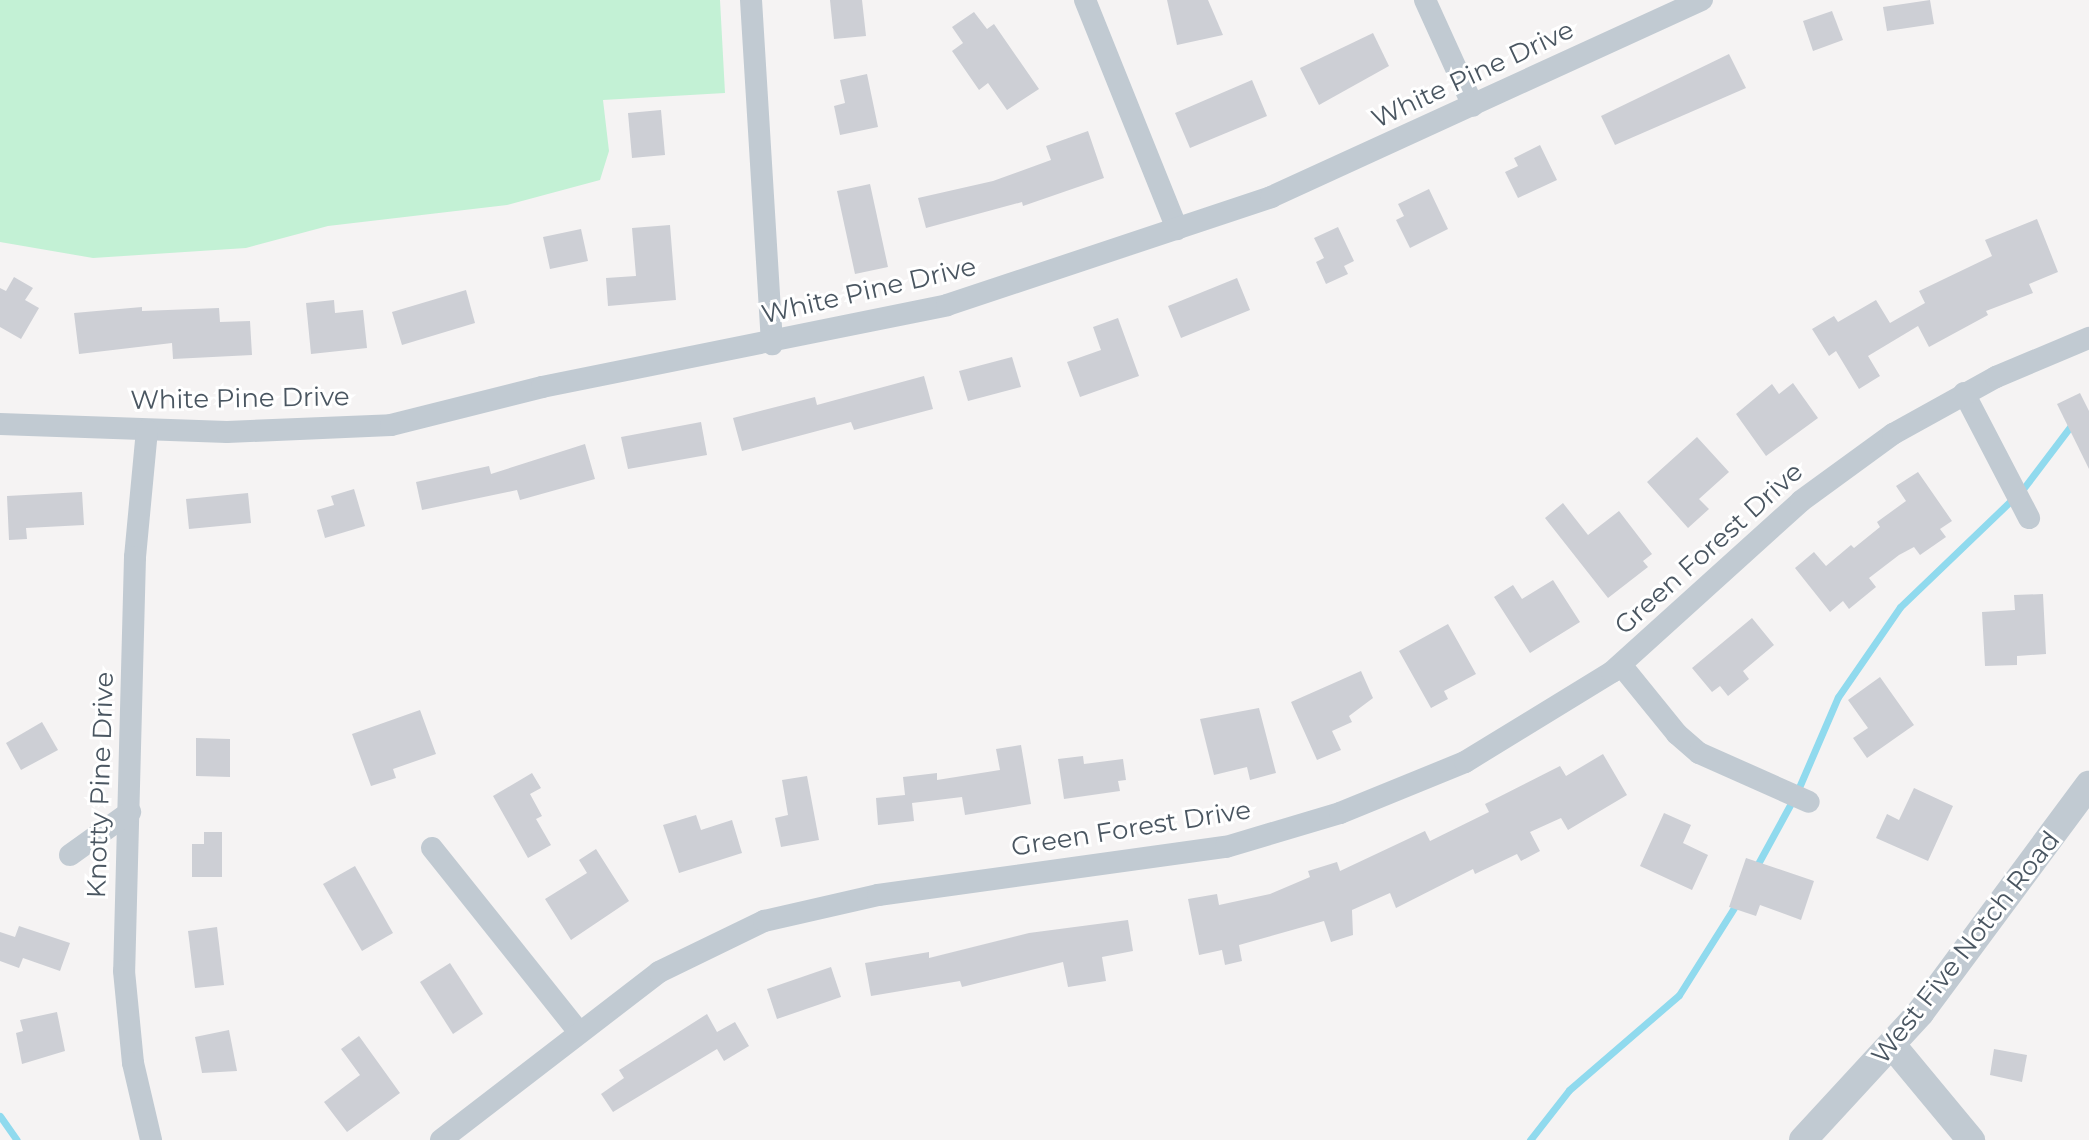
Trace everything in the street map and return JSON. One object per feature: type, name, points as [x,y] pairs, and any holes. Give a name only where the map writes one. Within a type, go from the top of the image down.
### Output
[{"type":"street","points":[[751,0],[772,344]]},
{"type":"street","points":[[1085,0],[1177,229]]},
{"type":"street","points":[[1425,0],[1473,106]]},
{"type":"street","name":"White Pine Drive","points":[[0,424],[147,430],[391,425],[542,387],[772,344],[947,305],[1177,229],[1335,171],[1702,0]]},
{"type":"street","name":"Green Forest Drive","points":[[441,1140],[578,1031],[693,952],[777,918],[878,895],[1226,847],[1340,813],[1465,762],[1565,705],[1621,665],[1801,501],[1881,442],[1964,393],[2089,338]]},
{"type":"street","points":[[1964,393],[2029,518]]},
{"type":"street","name":"Knotty Pine Drive","points":[[147,430],[135,557],[125,986],[133,1063],[151,1140]]},
{"type":"street","points":[[1621,665],[1677,734],[1699,753],[1809,802]]},
{"type":"street","name":"West Five Notch Road","points":[[1803,1140],[1892,1045],[1967,955],[2089,785]]},
{"type":"street","points":[[70,855],[130,812]]},
{"type":"street","points":[[432,848],[578,1031]]},
{"type":"street","points":[[1892,1045],[1971,1140]]},
{"type":"green space","points":[[0,0],[720,0],[725,93],[603,100],[609,151],[600,180],[507,205],[328,226],[246,248],[93,258],[0,242]]},
{"type":"building","points":[[830,0],[862,0],[866,36],[834,39]]},
{"type":"building","points":[[1167,0],[1208,0],[1223,35],[1177,45]]},
{"type":"building","points":[[1930,0],[1934,24],[1887,31],[1883,7]]},
{"type":"building","points":[[1832,11],[1843,40],[1813,51],[1803,21]]},
{"type":"building","points":[[974,12],[987,29],[994,24],[1039,89],[1007,110],[988,83],[979,90],[952,51],[963,43],[952,27]]},
{"type":"building","points":[[1373,33],[1389,66],[1319,105],[1300,68]]},
{"type":"building","points":[[1729,54],[1746,88],[1615,145],[1601,116]]},
{"type":"building","points":[[867,74],[878,127],[840,135],[834,106],[845,103],[840,80]]},
{"type":"building","points":[[1252,80],[1267,116],[1190,148],[1175,113]]},
{"type":"building","points":[[661,110],[665,155],[632,158],[628,113]]},
{"type":"building","points":[[1088,131],[1104,178],[1023,206],[1022,202],[926,228],[918,198],[993,181],[1051,160],[1046,146]]},
{"type":"building","points":[[1540,145],[1557,180],[1518,198],[1505,172],[1518,166],[1514,158]]},
{"type":"building","points":[[870,184],[888,267],[855,274],[837,191]]},
{"type":"building","points":[[1429,189],[1448,229],[1410,248],[1396,220],[1404,216],[1398,204]]},
{"type":"building","points":[[2037,219],[2058,272],[2029,284],[2033,293],[1986,311],[1988,315],[1929,347],[1918,326],[1868,356],[1880,376],[1859,389],[1836,351],[1829,356],[1812,329],[1834,316],[1838,322],[1876,300],[1890,323],[1925,303],[1919,291],[1992,256],[1985,240]]},
{"type":"building","points":[[670,225],[676,300],[608,306],[606,278],[636,276],[632,228]]},
{"type":"building","points":[[1338,227],[1354,261],[1344,266],[1348,274],[1326,284],[1316,262],[1324,258],[1314,238]]},
{"type":"building","points":[[581,229],[588,261],[550,269],[543,237]]},
{"type":"building","points":[[14,277],[33,288],[25,300],[39,308],[21,339],[0,327],[0,288],[6,291]]},
{"type":"building","points":[[1237,278],[1250,310],[1181,338],[1168,306]]},
{"type":"building","points":[[466,290],[475,323],[402,345],[392,312]]},
{"type":"building","points":[[334,300],[335,313],[363,310],[367,348],[311,354],[306,303]]},
{"type":"building","points":[[142,307],[142,311],[219,308],[220,322],[250,321],[252,355],[173,359],[172,343],[79,354],[74,313]]},
{"type":"building","points":[[1118,318],[1139,376],[1080,397],[1067,362],[1101,350],[1093,327]]},
{"type":"building","points":[[1012,357],[1021,387],[968,401],[959,371]]},
{"type":"building","points":[[924,376],[933,409],[854,430],[851,422],[742,451],[733,418],[815,397],[817,405]]},
{"type":"building","points":[[1793,383],[1818,418],[1766,456],[1736,414],[1772,384],[1779,394]]},
{"type":"building","points":[[2080,393],[2089,411],[2089,469],[2057,404]]},
{"type":"building","points":[[701,422],[707,455],[628,469],[621,437]]},
{"type":"building","points":[[1697,437],[1729,472],[1699,499],[1709,509],[1688,528],[1647,482]]},
{"type":"building","points":[[585,444],[595,479],[520,500],[517,490],[422,510],[416,482],[489,466],[491,474]]},
{"type":"building","points":[[1918,472],[1952,521],[1940,529],[1946,537],[1920,555],[1914,547],[1899,555],[1869,578],[1876,587],[1849,609],[1843,601],[1830,612],[1795,568],[1814,552],[1826,566],[1851,545],[1854,548],[1880,527],[1877,522],[1906,501],[1896,486]]},
{"type":"building","points":[[354,489],[365,526],[325,538],[317,510],[334,505],[331,496]]},
{"type":"building","points":[[82,492],[84,525],[26,528],[27,539],[9,540],[7,496]]},
{"type":"building","points":[[248,493],[251,523],[189,529],[186,499]]},
{"type":"building","points":[[1563,503],[1588,535],[1619,511],[1652,554],[1643,561],[1648,567],[1608,598],[1545,518]]},
{"type":"building","points":[[1553,580],[1580,622],[1530,653],[1494,597],[1513,585],[1522,599]]},
{"type":"building","points":[[2043,594],[2046,654],[2017,656],[2017,665],[1985,666],[1982,612],[2015,610],[2014,595]]},
{"type":"building","points":[[1752,618],[1774,645],[1743,671],[1749,679],[1728,696],[1720,686],[1712,692],[1692,668]]},
{"type":"building","points":[[1448,624],[1476,674],[1444,691],[1448,699],[1431,708],[1399,651]]},
{"type":"building","points":[[1361,671],[1373,698],[1349,716],[1352,722],[1332,731],[1341,750],[1317,760],[1291,702]]},
{"type":"building","points":[[1880,677],[1914,725],[1867,758],[1853,738],[1868,728],[1848,700]]},
{"type":"building","points":[[1259,708],[1276,773],[1250,780],[1247,767],[1214,775],[1200,719]]},
{"type":"building","points":[[420,710],[436,754],[393,769],[396,778],[371,786],[352,734]]},
{"type":"building","points":[[42,722],[58,750],[21,770],[6,743]]},
{"type":"building","points":[[196,738],[230,739],[230,777],[196,776]]},
{"type":"building","points":[[1021,745],[1031,804],[965,815],[962,797],[912,803],[914,821],[878,825],[876,798],[905,795],[903,777],[937,773],[937,780],[1000,770],[996,749]]},
{"type":"building","points":[[1603,754],[1627,795],[1568,830],[1561,818],[1530,832],[1540,851],[1521,861],[1517,854],[1475,874],[1473,869],[1396,908],[1390,893],[1352,910],[1353,935],[1331,942],[1324,921],[1239,945],[1242,961],[1225,965],[1222,950],[1199,955],[1188,899],[1217,894],[1219,905],[1270,894],[1310,877],[1308,871],[1337,862],[1340,871],[1425,831],[1430,841],[1489,812],[1485,804],[1560,766],[1566,776]]},
{"type":"building","points":[[1083,756],[1084,764],[1123,759],[1126,780],[1118,781],[1120,791],[1064,799],[1058,759]]},
{"type":"building","points":[[532,773],[541,788],[530,794],[542,816],[536,819],[551,845],[528,858],[493,796]]},
{"type":"building","points":[[807,776],[819,840],[781,847],[775,818],[788,815],[782,780]]},
{"type":"building","points":[[1914,788],[1953,806],[1928,861],[1876,838],[1887,814],[1899,820]]},
{"type":"building","points":[[1664,813],[1691,825],[1683,843],[1708,855],[1692,890],[1640,866]]},
{"type":"building","points":[[696,815],[701,830],[732,820],[742,853],[679,873],[663,825]]},
{"type":"building","points":[[204,832],[222,832],[222,877],[192,877],[192,844],[204,844]]},
{"type":"building","points":[[596,849],[629,901],[571,940],[545,899],[587,873],[579,860]]},
{"type":"building","points":[[1746,858],[1814,881],[1801,920],[1760,905],[1756,916],[1729,907]]},
{"type":"building","points":[[355,866],[393,933],[362,951],[323,884]]},
{"type":"building","points":[[1128,920],[1133,951],[1102,957],[1106,981],[1068,987],[1063,962],[962,987],[960,981],[871,996],[865,963],[929,952],[929,958],[1029,933]]},
{"type":"building","points":[[19,926],[70,943],[60,971],[23,958],[19,968],[0,961],[0,932],[15,937]]},
{"type":"building","points":[[217,927],[224,985],[195,988],[188,931]]},
{"type":"building","points":[[450,963],[483,1014],[453,1034],[420,982]]},
{"type":"building","points":[[831,967],[841,997],[777,1019],[767,989]]},
{"type":"building","points":[[57,1012],[65,1051],[22,1064],[16,1033],[23,1031],[20,1020]]},
{"type":"building","points":[[707,1014],[717,1032],[735,1022],[749,1046],[724,1061],[717,1049],[613,1112],[601,1094],[624,1078],[619,1070]]},
{"type":"building","points":[[229,1030],[237,1071],[202,1073],[195,1037]]},
{"type":"building","points":[[359,1036],[400,1093],[347,1132],[324,1102],[360,1075],[341,1049]]},
{"type":"building","points":[[1994,1049],[2027,1055],[2022,1082],[1990,1075]]},
{"type":"waterway","points":[[1754,871],[1797,792],[1838,697],[1900,607],[2023,489],[2073,423]]},
{"type":"waterway","points":[[1530,1140],[1569,1090],[1679,995],[1737,903]]},
{"type":"waterway","points":[[0,1116],[17,1140]]}]
